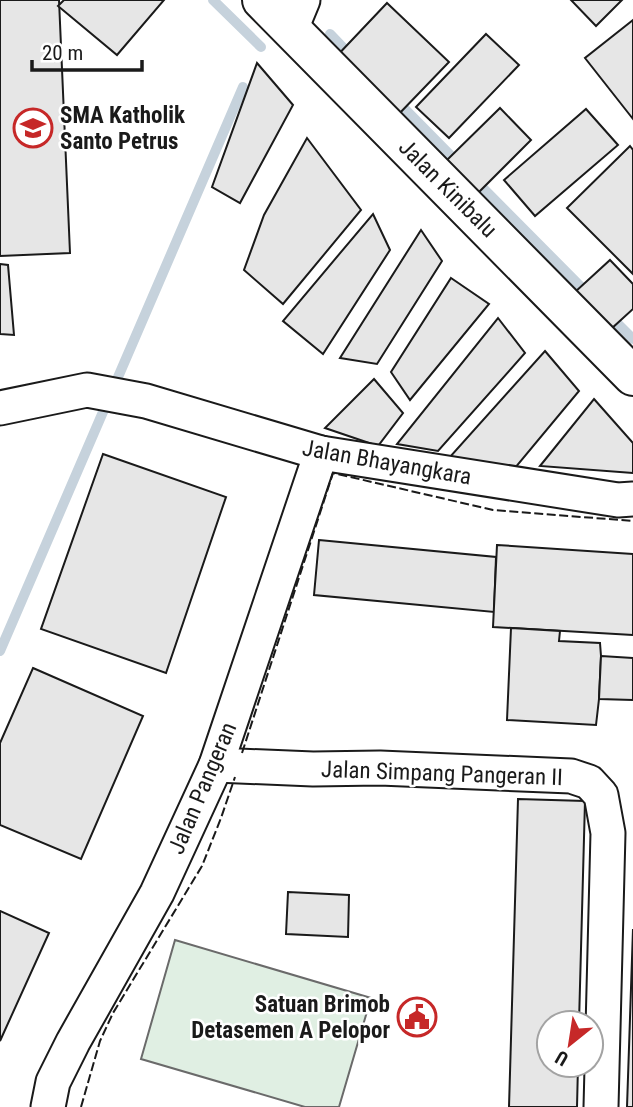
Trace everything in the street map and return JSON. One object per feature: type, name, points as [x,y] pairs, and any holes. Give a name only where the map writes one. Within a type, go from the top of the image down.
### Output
[{"type":"street","name":"Jalan Kinibalu","points":[[262,0],[297,15],[633,376]]},
{"type":"street","name":"Jalan Bhayangkara","points":[[0,408],[87,390],[146,401],[321,453],[618,500],[633,499]]},
{"type":"street","name":"Jalan Pangeran","points":[[48,1107],[54,1082],[73,1042],[157,893],[216,765],[321,453]]},
{"type":"street","name":"Jalan Simpang Pangeran II","points":[[216,765],[571,776],[589,782],[601,795],[608,833],[601,1107]]},
{"type":"green space","points":[[175,940],[371,998],[339,1107],[305,1107],[141,1059]]},
{"type":"building","name":"SMA Katholik Santo Petrus","points":[[0,0],[59,0],[70,253],[0,256]]},
{"type":"building","points":[[64,0],[164,0],[117,55],[58,6]]},
{"type":"building","points":[[571,0],[622,0],[596,26]]},
{"type":"building","points":[[387,3],[449,62],[395,118],[333,60]]},
{"type":"building","points":[[633,20],[633,119],[585,58]]},
{"type":"building","points":[[486,34],[519,65],[449,138],[416,107]]},
{"type":"building","points":[[257,63],[293,105],[240,203],[212,187]]},
{"type":"building","points":[[500,108],[531,140],[479,192],[447,160]]},
{"type":"building","points":[[586,109],[618,145],[535,216],[504,180]]},
{"type":"building","points":[[307,138],[361,210],[283,304],[244,270],[264,215]]},
{"type":"building","points":[[630,146],[633,150],[633,274],[567,208]]},
{"type":"building","points":[[373,214],[390,250],[323,354],[283,321]]},
{"type":"building","points":[[421,230],[442,261],[377,364],[340,358]]},
{"type":"building","points":[[610,260],[633,284],[633,309],[611,329],[575,292]]},
{"type":"building","points":[[0,264],[8,265],[14,335],[0,334]]},
{"type":"building","points":[[451,278],[489,304],[410,400],[391,372]]},
{"type":"building","points":[[498,318],[525,353],[438,451],[397,444]]},
{"type":"building","points":[[545,351],[579,391],[515,468],[449,458]]},
{"type":"building","points":[[374,379],[403,413],[378,446],[325,428]]},
{"type":"building","points":[[594,399],[633,443],[633,473],[540,466]]},
{"type":"building","points":[[103,454],[226,497],[166,673],[41,629]]},
{"type":"building","points":[[319,540],[496,557],[494,612],[314,595]]},
{"type":"building","points":[[497,545],[633,554],[633,635],[493,627]]},
{"type":"building","points":[[511,628],[560,631],[559,641],[600,643],[596,725],[507,720]]},
{"type":"building","points":[[601,656],[633,658],[633,700],[599,699]]},
{"type":"building","points":[[33,668],[143,716],[81,859],[0,825],[0,743]]},
{"type":"building","points":[[518,799],[585,801],[579,1009],[535,1009],[535,1079],[578,1079],[577,1107],[509,1107]]},
{"type":"building","points":[[288,892],[349,895],[348,937],[286,934]]},
{"type":"building","points":[[0,911],[49,933],[0,1041]]},
{"type":"building","points":[[633,929],[633,1107],[627,1107]]},
{"type":"waterway","points":[[213,0],[261,47]]},
{"type":"waterway","points":[[330,34],[352,57]]},
{"type":"waterway","points":[[0,651],[243,87]]},
{"type":"waterway","points":[[396,100],[461,166]]},
{"type":"waterway","points":[[475,180],[589,295]]},
{"type":"waterway","points":[[608,314],[633,339]]},
{"type":"fence","points":[[242,753],[333,473],[493,510],[633,521]]},
{"type":"fence","points":[[81,1107],[100,1041],[113,1013],[202,866],[235,777]]},
{"type":"place","name":"SMA Katholik Santo Petrus","points":[[33,128]]},
{"type":"place","name":"Satuan Brimob Detasemen A Pelopor","points":[[417,1017]]}]
